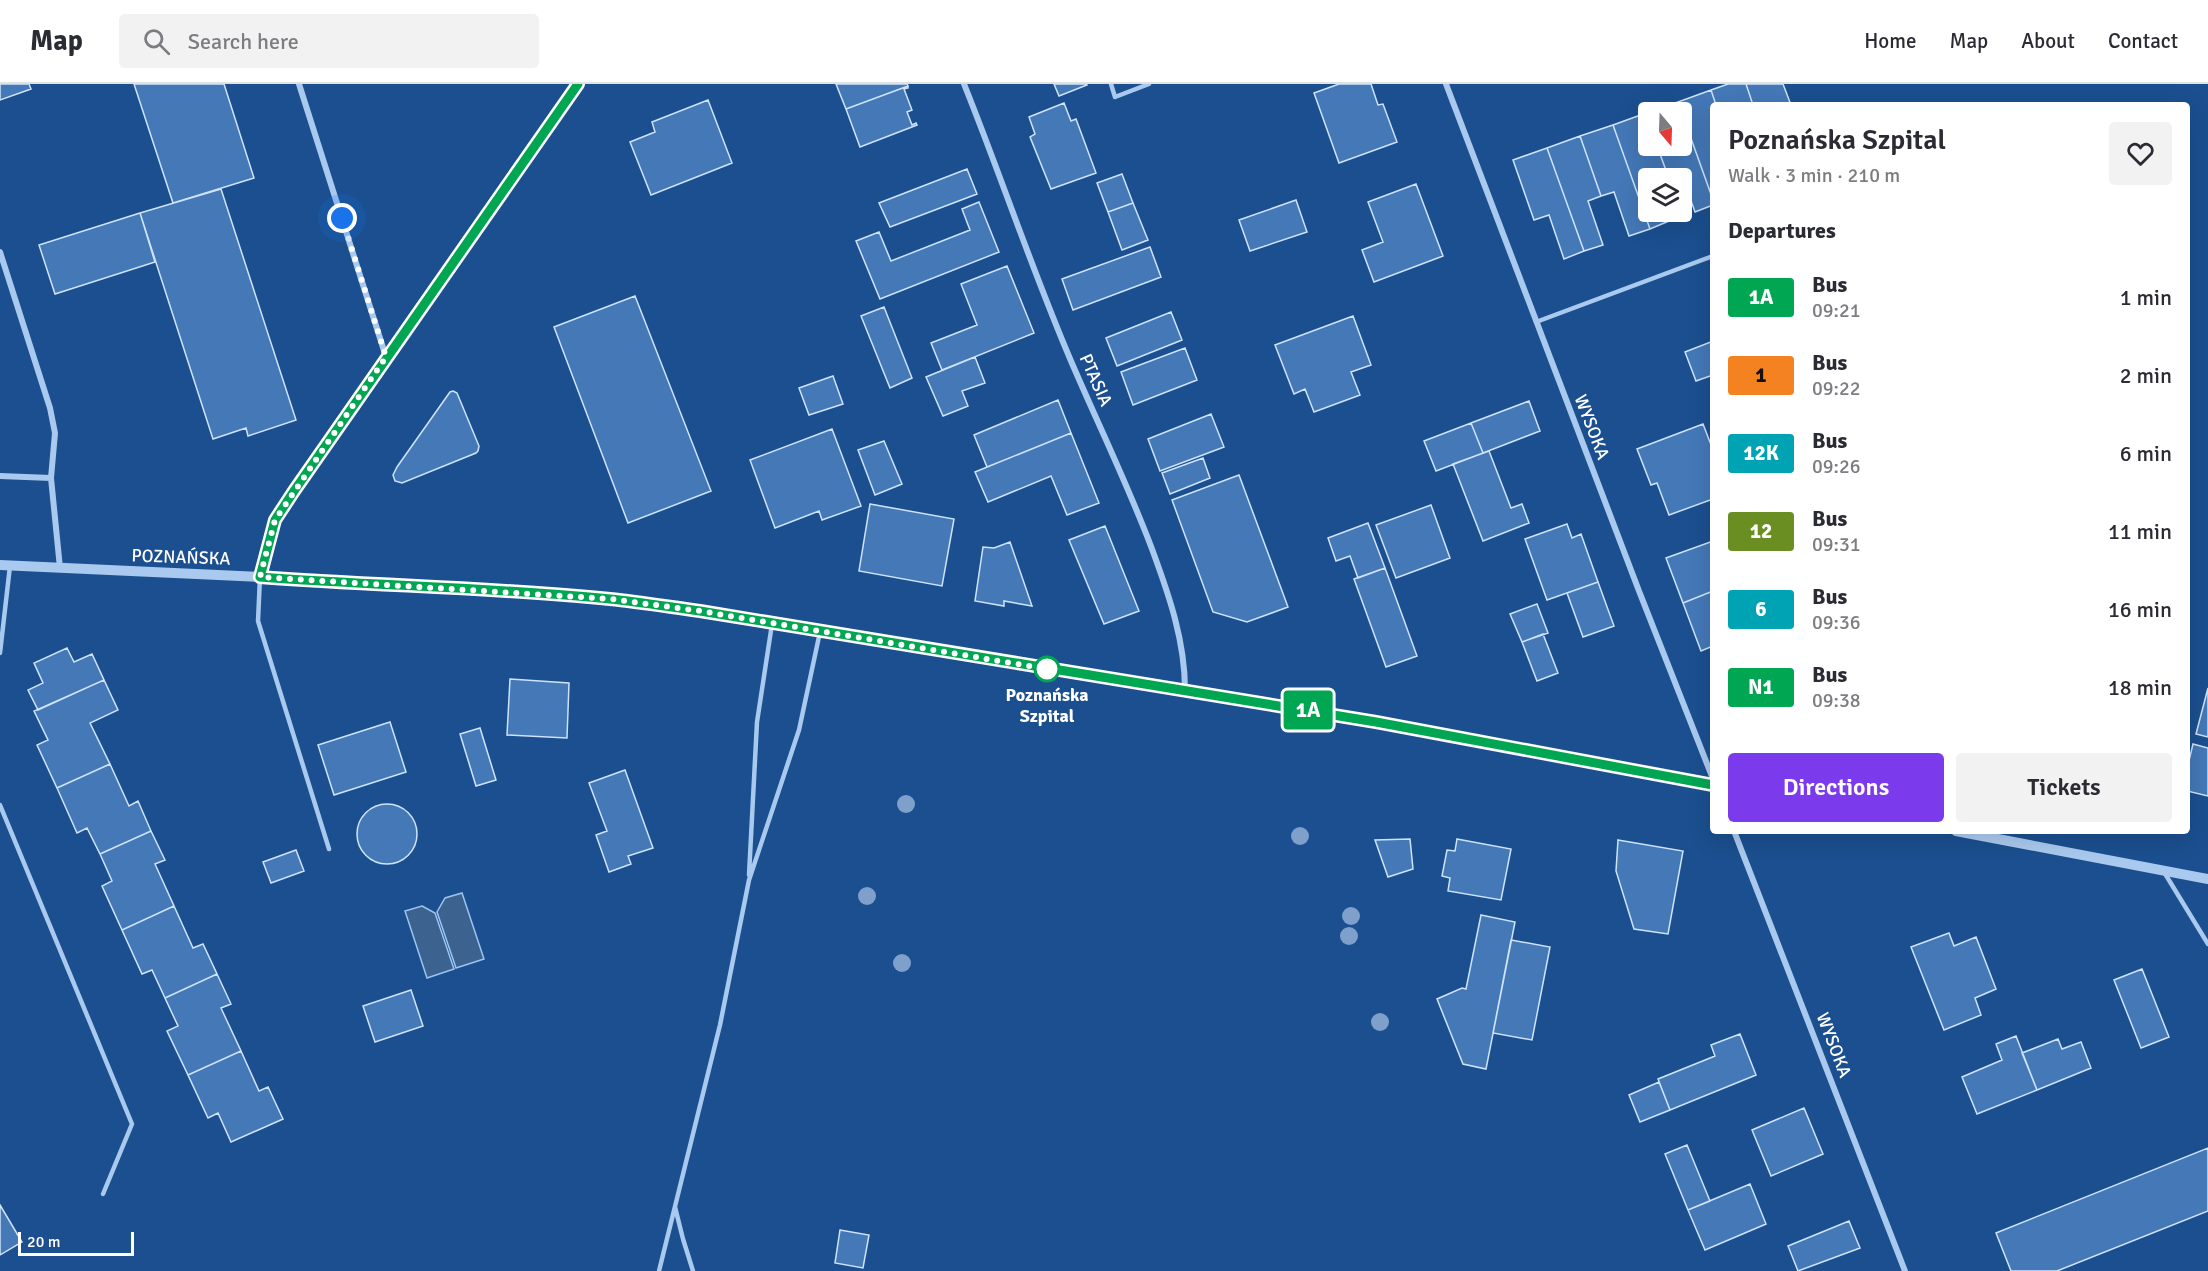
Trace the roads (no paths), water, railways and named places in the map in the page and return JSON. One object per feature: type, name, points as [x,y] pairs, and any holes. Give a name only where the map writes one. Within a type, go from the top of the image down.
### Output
[{"type":"street","points":[[299,84],[386,357]]},
{"type":"street","points":[[260,577],[275,520],[386,357],[578,84]]},
{"type":"street","name":"PTASIA","points":[[964,84],[1048,306],[1120,471],[1163,580],[1176,620],[1183,656],[1185,691]]},
{"type":"street","name":"WYSOKA","points":[[1446,84],[1710,771]]},
{"type":"street","points":[[0,252],[50,408],[55,433],[51,478],[60,568]]},
{"type":"street","points":[[0,476],[51,478]]},
{"type":"street","name":"POZNAŃSKA","points":[[5,565],[260,577],[611,599],[1408,727],[1710,784]]},
{"type":"street","name":"WYSOKA","points":[[1735,834],[1905,1271]]},
{"type":"street","points":[[1972,834],[2208,879]]},
{"type":"lane","points":[[1111,84],[1115,97],[1149,84]]},
{"type":"lane","points":[[1536,322],[1710,257]]},
{"type":"lane","points":[[0,653],[5,565]]},
{"type":"lane","points":[[260,577],[258,621],[329,849]]},
{"type":"lane","points":[[749,880],[756,722],[772,624]]},
{"type":"lane","points":[[658,1271],[718,1035],[749,880],[799,729],[820,632]]},
{"type":"lane","points":[[0,805],[132,1124],[103,1194]]},
{"type":"lane","points":[[2163,870],[2208,944]]},
{"type":"lane","points":[[675,1205],[682,1239],[693,1271]]},
{"type":"water","points":[[462,893],[484,959],[456,968],[437,912],[445,898]]},
{"type":"water","points":[[422,906],[435,913],[454,969],[427,978],[405,911]]},
{"type":"place","name":"Poznańska Szpital","points":[[1047,669]]}]
